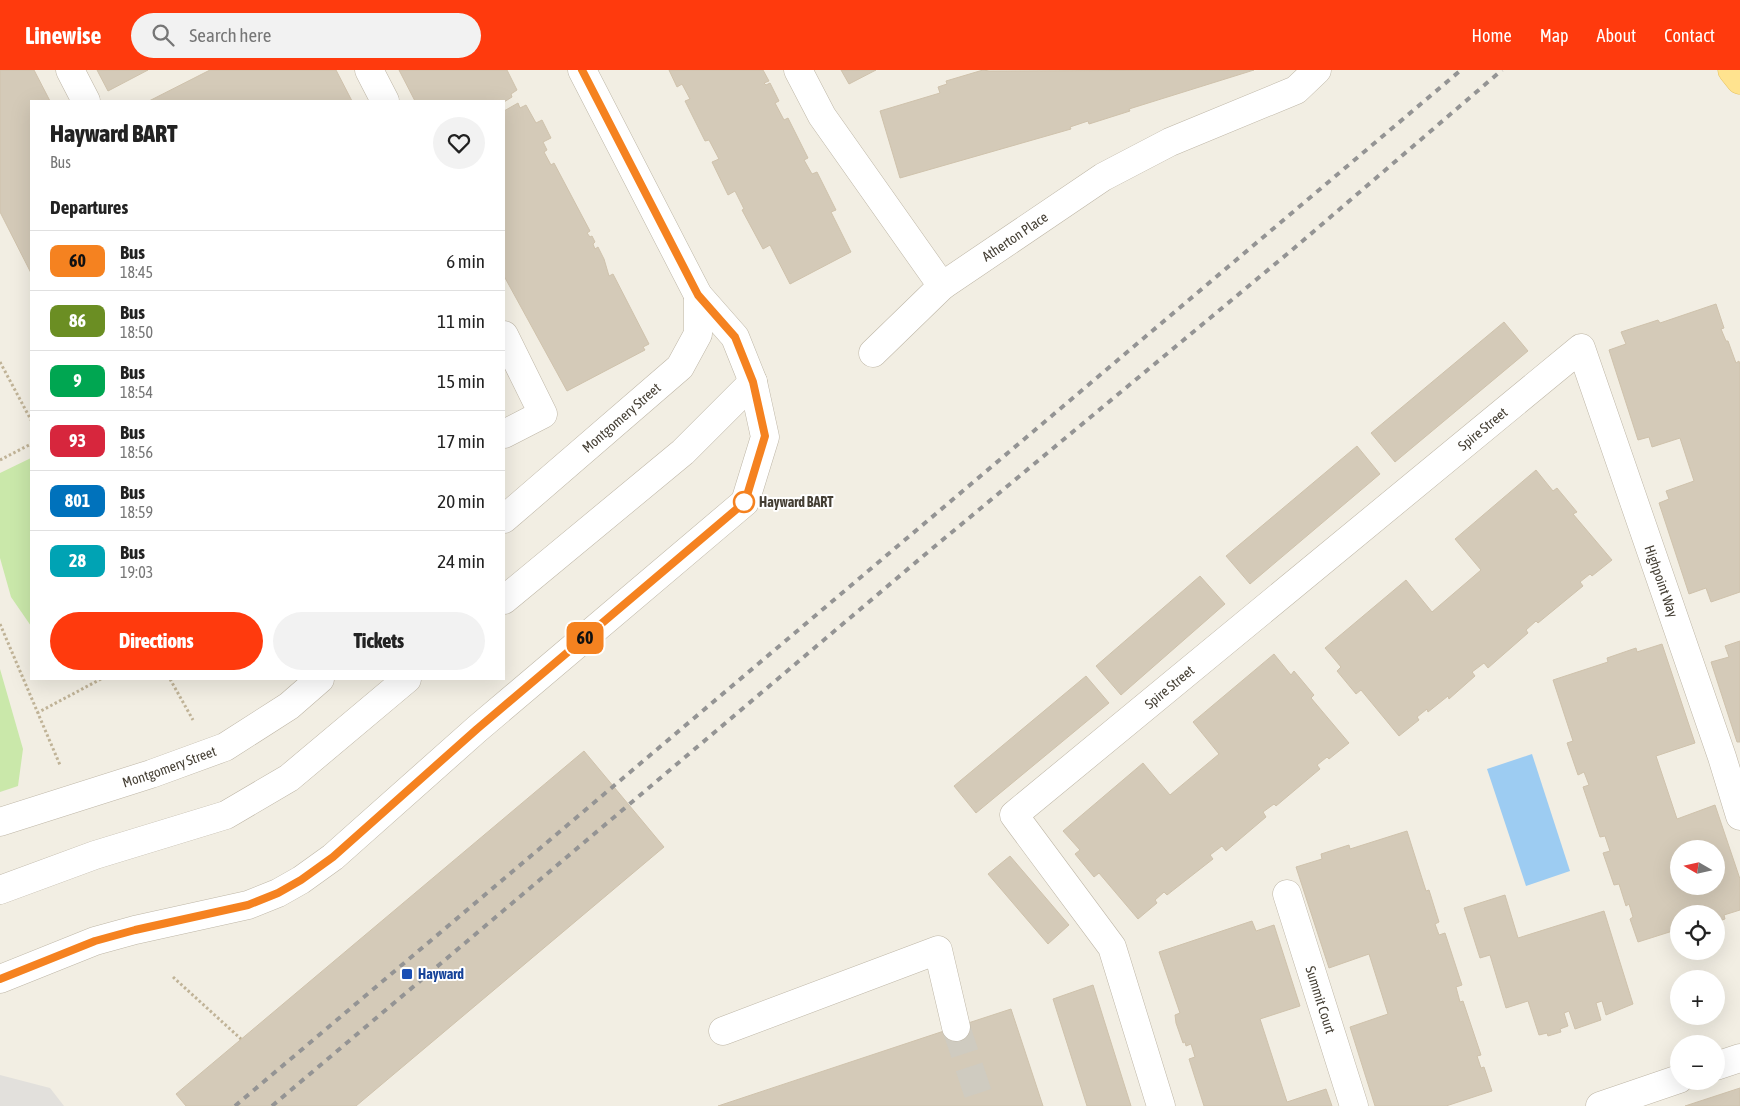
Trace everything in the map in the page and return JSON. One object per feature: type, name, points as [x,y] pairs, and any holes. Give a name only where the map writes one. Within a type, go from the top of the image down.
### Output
[{"type":"main road","points":[[1732,70],[1740,80]]},
{"type":"street","points":[[70,70],[85,100]]},
{"type":"street","points":[[369,70],[384,100]]},
{"type":"street","points":[[0,979],[95,941],[135,930],[248,905],[293,884],[333,857],[477,729],[745,502],[765,436],[753,382],[735,337],[698,295],[582,70]]},
{"type":"street","points":[[798,70],[822,116],[942,286]]},
{"type":"street","name":"Atherton Place","points":[[873,353],[942,286],[1103,177],[1170,142],[1296,90],[1317,70]]},
{"type":"street","name":"Montgomery Street","points":[[505,517],[680,367],[698,334],[698,295]]},
{"type":"street","points":[[505,337],[543,414],[505,433]]},
{"type":"street","name":"Highpoint Way","points":[[1582,348],[1722,757],[1740,816]]},
{"type":"street","name":"Spire Street","points":[[1161,1106],[1112,947],[1014,815],[1582,348]]},
{"type":"street","points":[[505,599],[684,452],[753,382]]},
{"type":"street","name":"Montgomery Street","points":[[0,822],[151,774],[225,747],[289,706],[319,680]]},
{"type":"street","points":[[0,890],[95,855],[226,815],[289,778],[406,680]]},
{"type":"street","name":"Summit Court","points":[[1287,894],[1354,1106]]},
{"type":"street","points":[[723,1031],[938,950],[956,1027]]},
{"type":"street","points":[[1725,1063],[1740,1058]]},
{"type":"street","points":[[1600,1106],[1670,1082]]},
{"type":"path","points":[[0,362],[30,418]]},
{"type":"path","points":[[0,460],[30,445]]},
{"type":"path","points":[[0,624],[60,766]]},
{"type":"path","points":[[37,713],[99,680]]},
{"type":"path","points":[[171,680],[197,727]]},
{"type":"path","points":[[173,977],[241,1039]]},
{"type":"green space","points":[[30,458],[30,625],[11,597],[0,558],[0,473]]},
{"type":"green space","points":[[0,669],[23,749],[18,786],[0,792]]},
{"type":"shaded area","points":[[0,1075],[50,1088],[64,1106],[0,1106]]},
{"type":"water","points":[[1532,754],[1570,871],[1526,886],[1487,769]]},
{"type":"building","points":[[0,70],[34,70],[49,100],[30,100],[30,271],[0,212]]},
{"type":"building","points":[[97,70],[148,70],[108,91]]},
{"type":"building","points":[[210,70],[336,70],[351,100],[151,100]]},
{"type":"building","points":[[399,70],[507,70],[517,90],[511,94],[512,97],[505,101],[414,100]]},
{"type":"building","points":[[669,70],[763,70],[769,81],[764,83],[766,85],[770,83],[779,101],[775,103],[784,120],[788,118],[808,158],[804,160],[812,174],[817,172],[836,210],[831,212],[851,252],[790,284],[770,245],[763,249],[742,210],[744,209],[735,191],[728,195],[712,162],[719,159],[709,140],[705,141],[685,101],[690,99],[682,84],[677,87]]},
{"type":"building","points":[[841,70],[876,70],[849,84]]},
{"type":"building","points":[[983,70],[1254,70],[1129,109],[1130,111],[1089,124],[1088,121],[1070,127],[1071,129],[900,178],[880,111],[940,93],[938,87],[947,84],[946,81]]},
{"type":"building","points":[[518,103],[520,108],[526,105],[536,123],[542,120],[551,138],[543,142],[547,150],[544,152],[551,165],[554,163],[590,231],[587,233],[590,237],[592,236],[595,242],[593,244],[595,249],[598,247],[604,259],[609,276],[613,274],[649,344],[643,347],[645,350],[567,391],[505,278],[505,110]]},
{"type":"building","points":[[1716,304],[1724,328],[1721,329],[1726,341],[1728,341],[1736,363],[1739,361],[1740,365],[1740,592],[1711,602],[1706,588],[1689,594],[1659,503],[1669,499],[1666,491],[1694,481],[1680,438],[1652,447],[1649,437],[1638,440],[1609,350],[1626,344],[1621,332],[1658,320],[1660,323]]},
{"type":"building","points":[[1504,322],[1528,351],[1395,462],[1371,433]]},
{"type":"building","points":[[1357,446],[1380,474],[1250,584],[1226,556]]},
{"type":"building","points":[[1536,470],[1553,491],[1557,488],[1577,512],[1573,514],[1612,560],[1592,576],[1590,574],[1580,582],[1583,586],[1538,623],[1536,621],[1526,630],[1528,633],[1488,668],[1484,663],[1472,672],[1475,676],[1449,699],[1448,696],[1428,712],[1427,709],[1417,717],[1419,720],[1399,736],[1361,690],[1356,694],[1337,671],[1341,667],[1325,648],[1406,580],[1432,612],[1481,570],[1455,539]]},
{"type":"building","points":[[1200,576],[1225,604],[1121,695],[1096,666]]},
{"type":"building","points":[[1740,641],[1740,742],[1737,742],[1711,662],[1729,657],[1725,646]]},
{"type":"building","points":[[1662,644],[1695,743],[1656,756],[1677,819],[1715,805],[1740,879],[1740,910],[1725,915],[1725,905],[1670,905],[1670,932],[1638,942],[1630,919],[1633,917],[1629,904],[1626,906],[1619,884],[1614,885],[1603,853],[1610,851],[1605,836],[1600,837],[1583,787],[1589,785],[1584,772],[1578,775],[1567,743],[1573,741],[1553,680],[1608,662],[1607,658],[1636,648],[1637,652]]},
{"type":"building","points":[[1274,654],[1291,675],[1294,671],[1314,695],[1311,698],[1349,743],[1329,759],[1327,757],[1317,765],[1320,769],[1276,806],[1274,804],[1263,812],[1266,817],[1226,851],[1222,846],[1210,855],[1213,859],[1167,895],[1164,892],[1155,900],[1157,903],[1138,919],[1099,873],[1094,877],[1075,854],[1080,850],[1063,831],[1143,763],[1170,795],[1219,754],[1193,722]]},
{"type":"building","points":[[1086,676],[1109,703],[976,813],[954,786]]},
{"type":"building","points":[[584,751],[664,847],[356,1106],[186,1106],[176,1094]]},
{"type":"building","points":[[1407,831],[1426,891],[1429,890],[1439,922],[1435,924],[1439,935],[1445,933],[1462,985],[1456,987],[1460,1002],[1463,1001],[1481,1055],[1477,1056],[1481,1068],[1484,1067],[1492,1091],[1446,1106],[1375,1106],[1350,1027],[1388,1014],[1369,954],[1329,968],[1296,867],[1322,859],[1321,854],[1349,845],[1350,849]]},
{"type":"building","points":[[1010,856],[1069,925],[1048,944],[988,874]]},
{"type":"building","points":[[1505,895],[1518,938],[1604,911],[1633,1004],[1606,1015],[1602,1001],[1596,1003],[1601,1020],[1575,1029],[1569,1011],[1564,1013],[1568,1026],[1560,1029],[1561,1032],[1548,1036],[1547,1033],[1539,1035],[1528,1001],[1506,1008],[1490,955],[1480,958],[1464,908]]},
{"type":"building","points":[[1252,921],[1256,931],[1274,925],[1300,1006],[1260,1019],[1287,1102],[1326,1089],[1332,1106],[1204,1106],[1189,1059],[1195,1057],[1191,1044],[1186,1046],[1185,1042],[1183,1043],[1176,1023],[1175,1015],[1180,1013],[1159,952]]},
{"type":"building","points":[[1093,985],[1131,1106],[1087,1106],[1053,999]]},
{"type":"building","points":[[1011,1009],[1043,1106],[718,1106],[956,1027]]},
{"type":"building","points":[[1740,1088],[1740,1106],[1685,1106]]},
{"type":"tunnel","points":[[956,1027],[982,1106]]},
{"type":"railway","points":[[235,1106],[1461,70]]},
{"type":"railway","points":[[272,1106],[928,552],[1292,250],[1502,70]]},
{"type":"bus line","name":"60","points":[[0,979],[18,974],[95,941],[135,930],[248,905],[278,893],[301,880],[333,857],[477,729],[745,502],[765,436],[753,382],[735,337],[698,295],[582,70]]},
{"type":"place","name":"Hayward BART","points":[[744,502]]},
{"type":"place","name":"Hayward","points":[[407,974]]}]
